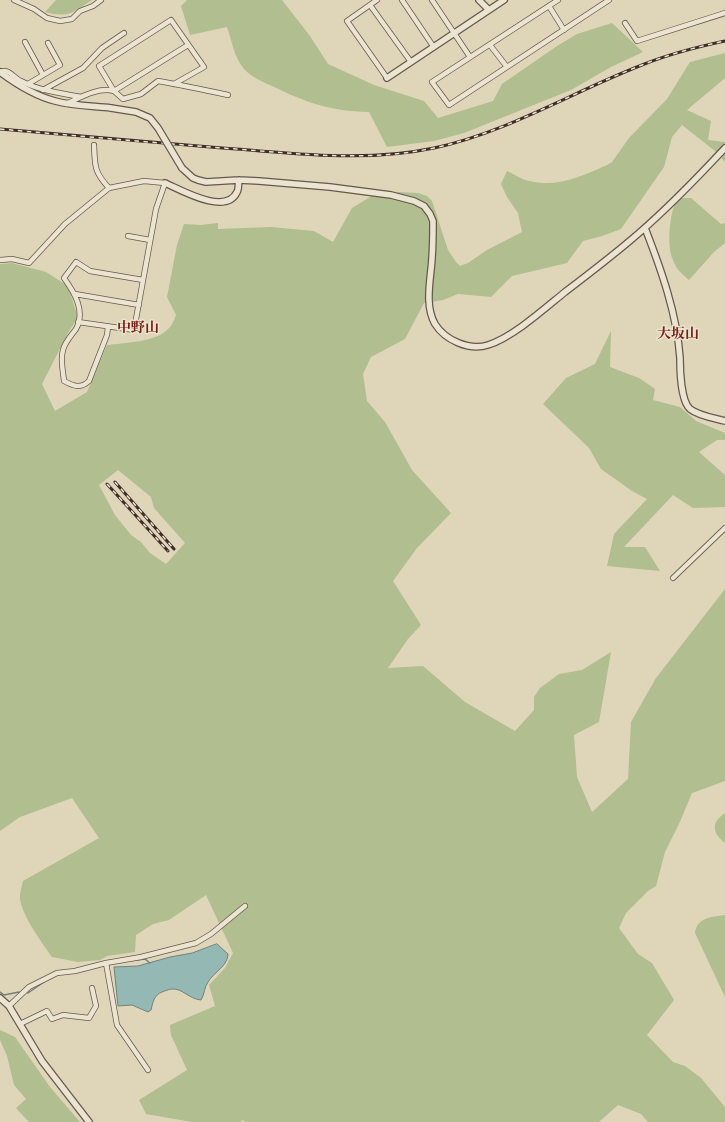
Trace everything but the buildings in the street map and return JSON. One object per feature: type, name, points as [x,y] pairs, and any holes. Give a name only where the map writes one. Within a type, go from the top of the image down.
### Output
[{"type":"street","points":[[14,0],[34,9],[47,18],[60,21],[72,19],[80,12],[93,6],[101,0]]},
{"type":"street","points":[[377,0],[347,21],[387,78],[504,0]]},
{"type":"street","points":[[402,0],[433,46]]},
{"type":"street","points":[[432,0],[470,57]]},
{"type":"street","points":[[479,0],[489,10]]},
{"type":"street","points":[[558,0],[432,82],[449,105],[609,0]]},
{"type":"street","points":[[370,5],[411,62]]},
{"type":"street","points":[[549,6],[564,30]]},
{"type":"street","points":[[625,23],[637,41],[725,13]]},
{"type":"street","points":[[174,84],[204,67],[171,20],[99,66],[114,91],[123,99],[141,94],[158,81],[174,84],[196,87],[228,95]]},
{"type":"street","points":[[43,90],[83,68],[102,48],[124,33]]},
{"type":"street","points":[[25,42],[43,75]]},
{"type":"street","points":[[28,84],[60,65],[48,43]]},
{"type":"street","points":[[66,104],[81,97],[106,89],[114,91],[188,45]]},
{"type":"street","points":[[490,45],[507,68]]},
{"type":"street","points":[[0,72],[4,70],[8,71],[18,80],[43,90],[81,97]]},
{"type":"street","points":[[0,72],[14,82],[48,99],[66,104],[112,108],[136,112],[150,118],[158,128],[182,168],[189,175],[198,180],[213,182],[239,180],[305,184],[391,195],[414,201],[424,206],[430,214],[433,222],[429,301],[432,318],[436,325],[450,338],[460,344],[473,347],[499,341],[524,324],[645,228],[685,190],[725,148]]},
{"type":"street","points":[[94,146],[96,171],[109,188]]},
{"type":"street","points":[[0,260],[12,259],[29,263],[65,224],[109,188],[144,181],[165,183],[199,198],[221,203],[232,199],[237,192],[239,180]]},
{"type":"street","points":[[78,322],[134,330],[156,209],[165,183]]},
{"type":"street","points":[[645,228],[662,277],[673,317],[679,348],[685,400],[689,408],[702,414],[725,421]]},
{"type":"street","points":[[128,236],[150,240]]},
{"type":"street","points":[[108,326],[89,381],[81,387],[64,381],[62,352],[76,329],[80,313],[75,294],[64,278],[76,262],[90,271],[143,280]]},
{"type":"street","points":[[75,294],[139,305]]},
{"type":"street","points":[[673,578],[725,528]]},
{"type":"street","points":[[9,1006],[29,987],[57,973],[75,971],[106,963],[141,957],[196,943],[211,934],[245,906]]},
{"type":"street","points":[[106,963],[117,1025],[148,1070]]},
{"type":"street","points":[[20,1024],[47,1011],[52,1020],[63,1015],[89,1018],[96,1006],[92,988]]},
{"type":"street","points":[[0,998],[9,1006],[42,1061],[89,1122]]},
{"type":"green space","points":[[56,0],[92,0],[70,13],[53,14],[45,12]]},
{"type":"green space","points":[[187,0],[282,0],[310,36],[328,64],[374,85],[424,101],[438,118],[493,101],[502,84],[577,34],[612,23],[643,52],[611,67],[571,90],[464,133],[434,141],[387,147],[369,112],[342,110],[319,105],[285,92],[250,74],[244,69],[238,59],[227,27],[190,35],[181,6]]},
{"type":"green space","points":[[725,53],[725,78],[687,110],[711,121],[708,140],[725,142],[725,162],[715,151],[682,125],[672,137],[664,167],[621,229],[583,241],[567,263],[512,276],[491,297],[458,294],[443,300],[424,303],[405,339],[371,357],[363,374],[367,401],[385,422],[412,470],[451,513],[417,548],[393,581],[421,625],[408,639],[388,668],[423,666],[465,702],[515,731],[534,710],[534,697],[540,688],[559,674],[582,670],[611,652],[599,722],[574,735],[577,777],[592,812],[628,779],[631,722],[656,678],[725,589],[725,781],[692,793],[665,852],[656,886],[648,891],[626,913],[619,928],[638,954],[652,963],[674,1000],[647,1035],[673,1062],[685,1066],[701,1078],[725,1107],[725,1122],[648,1122],[641,1114],[618,1105],[599,1122],[246,1122],[242,1120],[241,1122],[192,1122],[146,1114],[139,1100],[187,1070],[171,1035],[170,1025],[215,1006],[209,985],[225,968],[233,953],[206,895],[169,920],[153,924],[136,935],[135,952],[107,956],[100,960],[78,962],[52,957],[32,928],[23,910],[20,896],[23,881],[99,838],[72,798],[20,817],[0,831],[0,264],[12,263],[46,272],[68,286],[78,318],[69,331],[42,384],[55,411],[87,392],[107,345],[156,337],[171,326],[176,315],[167,297],[177,245],[184,224],[201,225],[218,223],[218,229],[271,227],[314,231],[333,242],[352,208],[380,191],[418,193],[427,196],[432,201],[448,250],[460,266],[468,263],[487,250],[522,232],[518,213],[507,197],[501,184],[507,171],[527,180],[540,183],[550,183],[579,177],[607,165],[612,162],[629,138],[667,99],[690,62]],"holes":[[[118,470],[151,497],[154,508],[185,543],[166,564],[150,553],[141,542],[131,535],[115,515],[99,485]]]},
{"type":"green space","points":[[677,198],[691,198],[721,224],[725,223],[725,243],[714,252],[689,280],[676,266],[671,254],[669,237],[672,211]]},
{"type":"green space","points":[[611,331],[610,367],[639,378],[655,389],[653,400],[680,407],[696,421],[725,433],[725,440],[717,440],[699,452],[725,475],[725,507],[693,508],[673,495],[624,547],[645,547],[660,571],[607,566],[614,534],[647,499],[632,491],[601,469],[589,448],[543,404],[566,378],[595,364]]},
{"type":"green space","points":[[725,813],[725,843],[718,836],[715,824],[717,820]]},
{"type":"green space","points":[[725,915],[725,997],[695,933],[696,928],[702,921],[710,917]]},
{"type":"green space","points":[[0,1030],[15,1037],[50,1087],[80,1122],[29,1122],[16,1108],[26,1099],[14,1085],[7,1056],[0,1040]]},
{"type":"water","points":[[217,944],[228,954],[226,962],[207,984],[201,1000],[193,998],[179,990],[172,989],[157,995],[154,999],[151,1010],[148,1012],[132,1005],[118,1006],[114,967],[138,966],[170,957],[192,953]]},
{"type":"waterway","points":[[136,960],[145,959],[150,963]]},
{"type":"waterway","points":[[28,993],[44,982]]},
{"type":"waterway","points":[[0,992],[4,995],[19,992]]},
{"type":"railway","points":[[0,129],[310,155],[360,156],[409,152],[434,148],[488,132],[540,111],[652,61],[683,51],[725,41]]},
{"type":"railway","points":[[115,482],[174,549]]},
{"type":"railway","points":[[107,484],[168,551]]},
{"type":"district","name":"中野山","points":[[138,329]]},
{"type":"district","name":"大坂山","points":[[678,335]]}]
